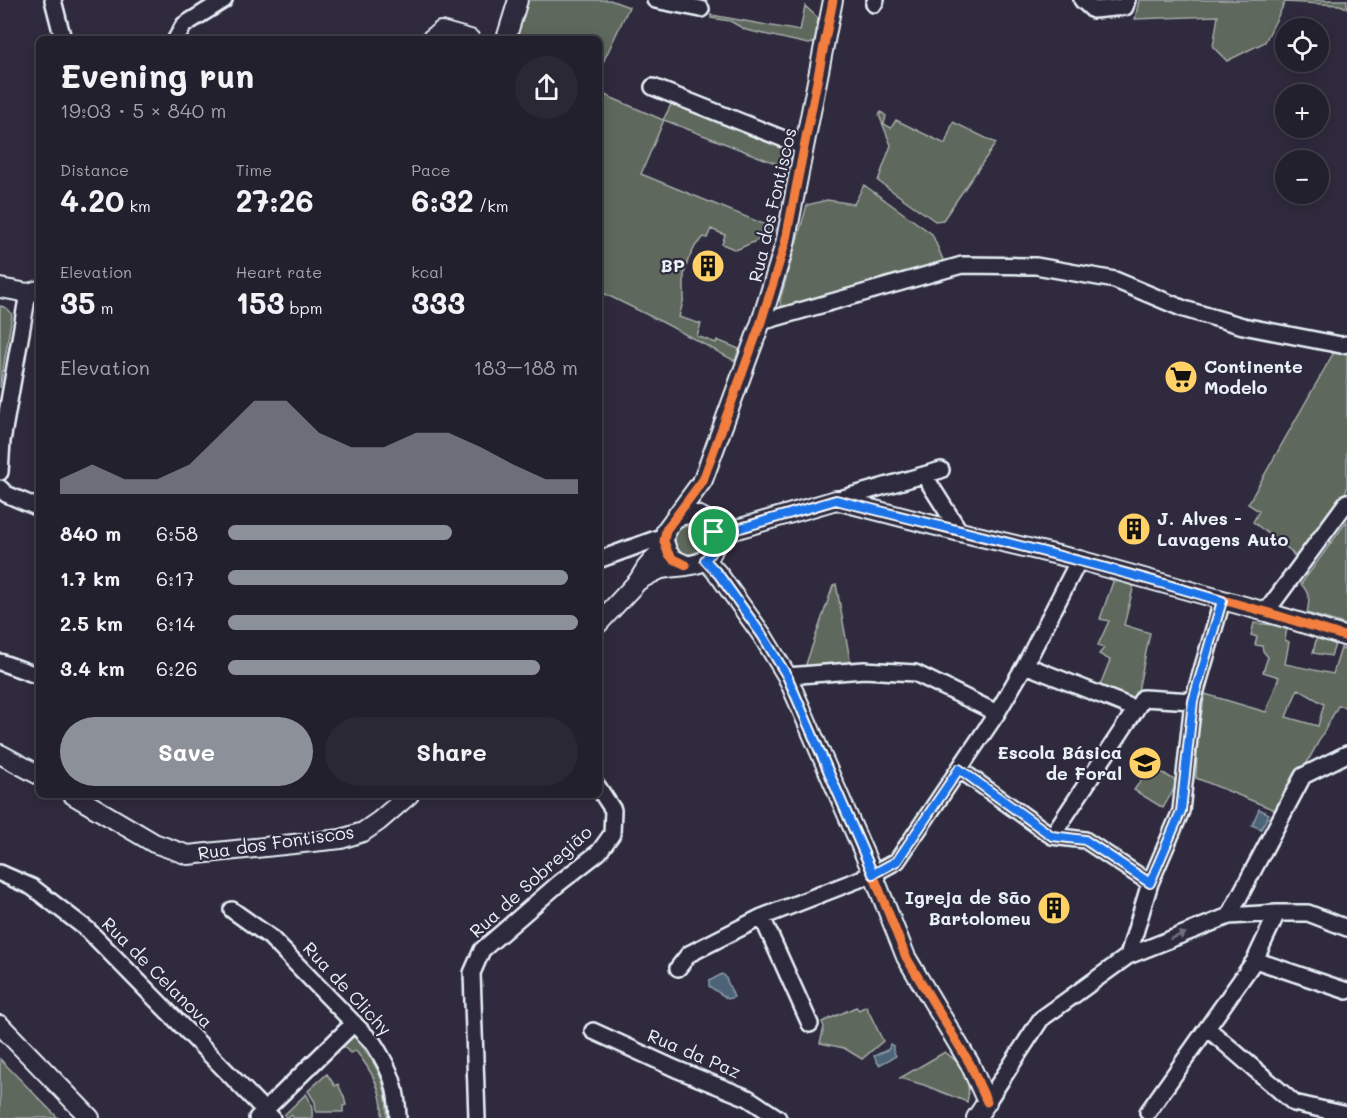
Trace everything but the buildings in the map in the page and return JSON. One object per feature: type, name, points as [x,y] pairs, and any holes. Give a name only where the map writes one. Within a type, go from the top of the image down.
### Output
[{"type":"street","points":[[53,0],[62,36]]},
{"type":"street","points":[[178,36],[184,25],[224,0]]},
{"type":"street","points":[[507,36],[518,0]]},
{"type":"street","points":[[655,0],[701,9]]},
{"type":"street","name":"Rua dos Fontiscos","points":[[703,480],[761,322],[785,244],[833,0]]},
{"type":"street","points":[[1082,0],[1093,10],[1125,7],[1127,0]]},
{"type":"street","points":[[435,36],[441,31],[459,36]]},
{"type":"street","points":[[653,87],[804,147]]},
{"type":"street","points":[[761,322],[962,264],[1036,266],[1115,280],[1184,309],[1243,326],[1341,345],[1347,344]]},
{"type":"street","points":[[0,288],[33,292],[1,441],[0,472]]},
{"type":"street","points":[[714,532],[727,532],[941,470]]},
{"type":"street","points":[[924,475],[960,532]]},
{"type":"street","points":[[702,517],[703,480]]},
{"type":"street","points":[[602,619],[642,574],[665,541],[669,524],[703,480]]},
{"type":"street","points":[[0,488],[6,494],[36,507]]},
{"type":"street","points":[[836,500],[1078,560],[1347,637]]},
{"type":"street","points":[[1266,612],[1347,502]]},
{"type":"street","points":[[642,574],[700,563],[711,554],[715,540],[712,526],[695,514],[681,515],[674,519]]},
{"type":"street","points":[[602,558],[631,547],[665,541]]},
{"type":"street","points":[[665,541],[673,559],[686,565]]},
{"type":"street","points":[[631,547],[644,559],[642,574]]},
{"type":"street","points":[[705,560],[719,575],[762,635],[787,676],[873,874],[906,957],[970,1064],[987,1102]]},
{"type":"street","points":[[678,968],[689,954],[762,916],[873,874],[897,861],[997,713],[1025,665],[1078,560]]},
{"type":"street","points":[[1128,956],[1150,883],[1181,811],[1193,701],[1222,601]]},
{"type":"street","points":[[0,662],[36,675]]},
{"type":"street","points":[[1025,665],[1136,709]]},
{"type":"street","points":[[787,676],[864,670],[915,673],[997,713]]},
{"type":"street","points":[[1052,836],[1143,698],[1193,701]]},
{"type":"street","points":[[0,754],[36,773]]},
{"type":"street","points":[[1229,916],[1303,776],[1347,754]]},
{"type":"street","points":[[959,769],[1052,836],[1085,840],[1150,883]]},
{"type":"street","name":"Rua de Sobregião","points":[[477,1118],[472,973],[482,950],[599,852],[612,834],[613,810],[602,793]]},
{"type":"street","name":"Rua dos Fontiscos","points":[[81,798],[154,843],[188,855],[341,839],[363,832],[406,798]]},
{"type":"street","name":"Rua de Celanova","points":[[0,873],[32,887],[88,930],[264,1116]]},
{"type":"street","name":"Rua de Clichy","points":[[232,910],[270,937],[374,1044],[393,1078],[398,1118]]},
{"type":"street","points":[[1148,1112],[1255,960],[1277,913]]},
{"type":"street","points":[[976,1118],[1041,1019],[1128,956],[1229,916],[1308,913],[1347,928]]},
{"type":"street","points":[[762,916],[810,1023]]},
{"type":"street","points":[[1255,960],[1347,991]]},
{"type":"street","points":[[264,1116],[354,1023]]},
{"type":"street","points":[[0,1025],[90,1118]]},
{"type":"street","points":[[1207,1028],[1294,1103],[1347,1115]]},
{"type":"street","name":"Rua da Paz","points":[[593,1031],[676,1070],[748,1098],[778,1118]]},
{"type":"green space","points":[[524,0],[610,0],[629,7],[602,65],[602,36],[514,36]]},
{"type":"green space","points":[[1139,0],[1347,0],[1347,8],[1340,5],[1285,2],[1265,42],[1227,61],[1213,47],[1218,16],[1135,19]]},
{"type":"green space","points":[[805,6],[818,18],[815,40],[808,44],[746,30],[730,21],[711,18],[711,15],[800,31]]},
{"type":"green space","points":[[602,94],[663,120],[674,99],[794,147],[788,168],[664,120],[641,174],[776,229],[767,236],[736,250],[722,244],[725,235],[711,229],[707,238],[704,237],[696,245],[688,260],[684,275],[684,298],[679,317],[701,324],[697,336],[716,343],[717,340],[739,349],[735,361],[602,292]]},
{"type":"green space","points":[[881,112],[886,116],[884,124],[891,128],[896,120],[945,144],[953,122],[996,143],[943,220],[935,221],[878,181],[891,145],[879,115]]},
{"type":"green space","points":[[864,185],[932,234],[944,262],[884,277],[810,307],[781,309],[780,300],[807,205],[827,200],[854,204]]},
{"type":"green space","points":[[0,306],[10,311],[12,315],[0,388]]},
{"type":"green space","points":[[1334,352],[1347,353],[1347,490],[1301,554],[1295,557],[1291,551],[1253,522],[1259,511],[1248,504]]},
{"type":"green space","points":[[1347,521],[1347,625],[1307,613],[1308,597],[1301,584]]},
{"type":"green space","points":[[689,526],[699,530],[703,540],[699,550],[689,554],[679,550],[675,540],[679,530]]},
{"type":"green space","points":[[1114,579],[1134,585],[1124,625],[1150,633],[1138,691],[1130,699],[1099,688],[1110,660],[1099,654],[1104,648],[1098,645],[1109,621],[1100,619]]},
{"type":"green space","points":[[836,584],[851,665],[805,667],[833,586]]},
{"type":"green space","points":[[1254,623],[1287,628],[1285,640],[1289,642],[1285,664],[1333,674],[1341,648],[1346,651],[1347,649],[1347,707],[1338,706],[1280,812],[1196,778],[1198,733],[1205,694],[1266,712],[1279,677],[1263,672],[1268,657],[1262,646],[1255,645],[1257,637],[1251,635]],"holes":[[[1298,689],[1324,704],[1318,726],[1286,717]]]},
{"type":"green space","points":[[1317,636],[1336,642],[1331,656],[1313,653]]},
{"type":"green space","points":[[1151,766],[1178,782],[1163,808],[1134,790]]},
{"type":"green space","points":[[866,1006],[883,1041],[862,1059],[844,1048],[820,1043],[824,1027],[822,1022],[856,1007],[859,1010]]},
{"type":"green space","points":[[353,1035],[379,1073],[386,1094],[387,1118],[382,1118],[379,1090],[367,1066],[356,1051],[350,1053],[343,1046]]},
{"type":"green space","points":[[945,1052],[958,1063],[965,1073],[968,1088],[967,1102],[900,1078]]},
{"type":"green space","points":[[0,1059],[58,1118],[0,1118]]},
{"type":"green space","points":[[327,1074],[335,1086],[338,1084],[344,1097],[346,1105],[343,1106],[343,1112],[316,1112],[315,1102],[308,1091]]},
{"type":"green space","points":[[306,1094],[311,1105],[312,1118],[294,1118],[291,1115],[287,1118],[284,1115]]},
{"type":"water","points":[[1259,809],[1269,814],[1261,829],[1252,825]]},
{"type":"water","points":[[722,974],[734,997],[728,999],[709,986],[709,981]]},
{"type":"water","points":[[890,1044],[893,1045],[896,1056],[879,1065],[874,1056],[889,1049]]},
{"type":"cycle path","points":[[686,565],[673,559],[668,553],[664,541],[666,530],[703,480],[761,322],[785,244],[833,0]]},
{"type":"cycle path","points":[[714,533],[727,532],[836,500],[1079,560],[1347,637]]},
{"type":"cycle path","points":[[705,559],[762,635],[787,676],[873,874],[906,957],[970,1064],[987,1102]]},
{"type":"place","name":"BP","points":[[708,266]]},
{"type":"place","name":"Continente Modelo","points":[[1181,377]]},
{"type":"place","name":"J. Alves - Lavagens Auto","points":[[1134,529]]},
{"type":"place","name":"Escola Básica de Foral","points":[[1145,763]]},
{"type":"place","name":"Igreja de São Bartolomeu","points":[[1054,908]]},
{"type":"route","points":[[836,500],[1078,560],[1222,601],[1193,701],[1181,811],[1150,883],[1085,840],[1052,836],[959,769],[897,861],[873,874],[787,676],[762,635],[719,575],[705,560],[714,547],[714,532],[727,532],[836,500]]}]
